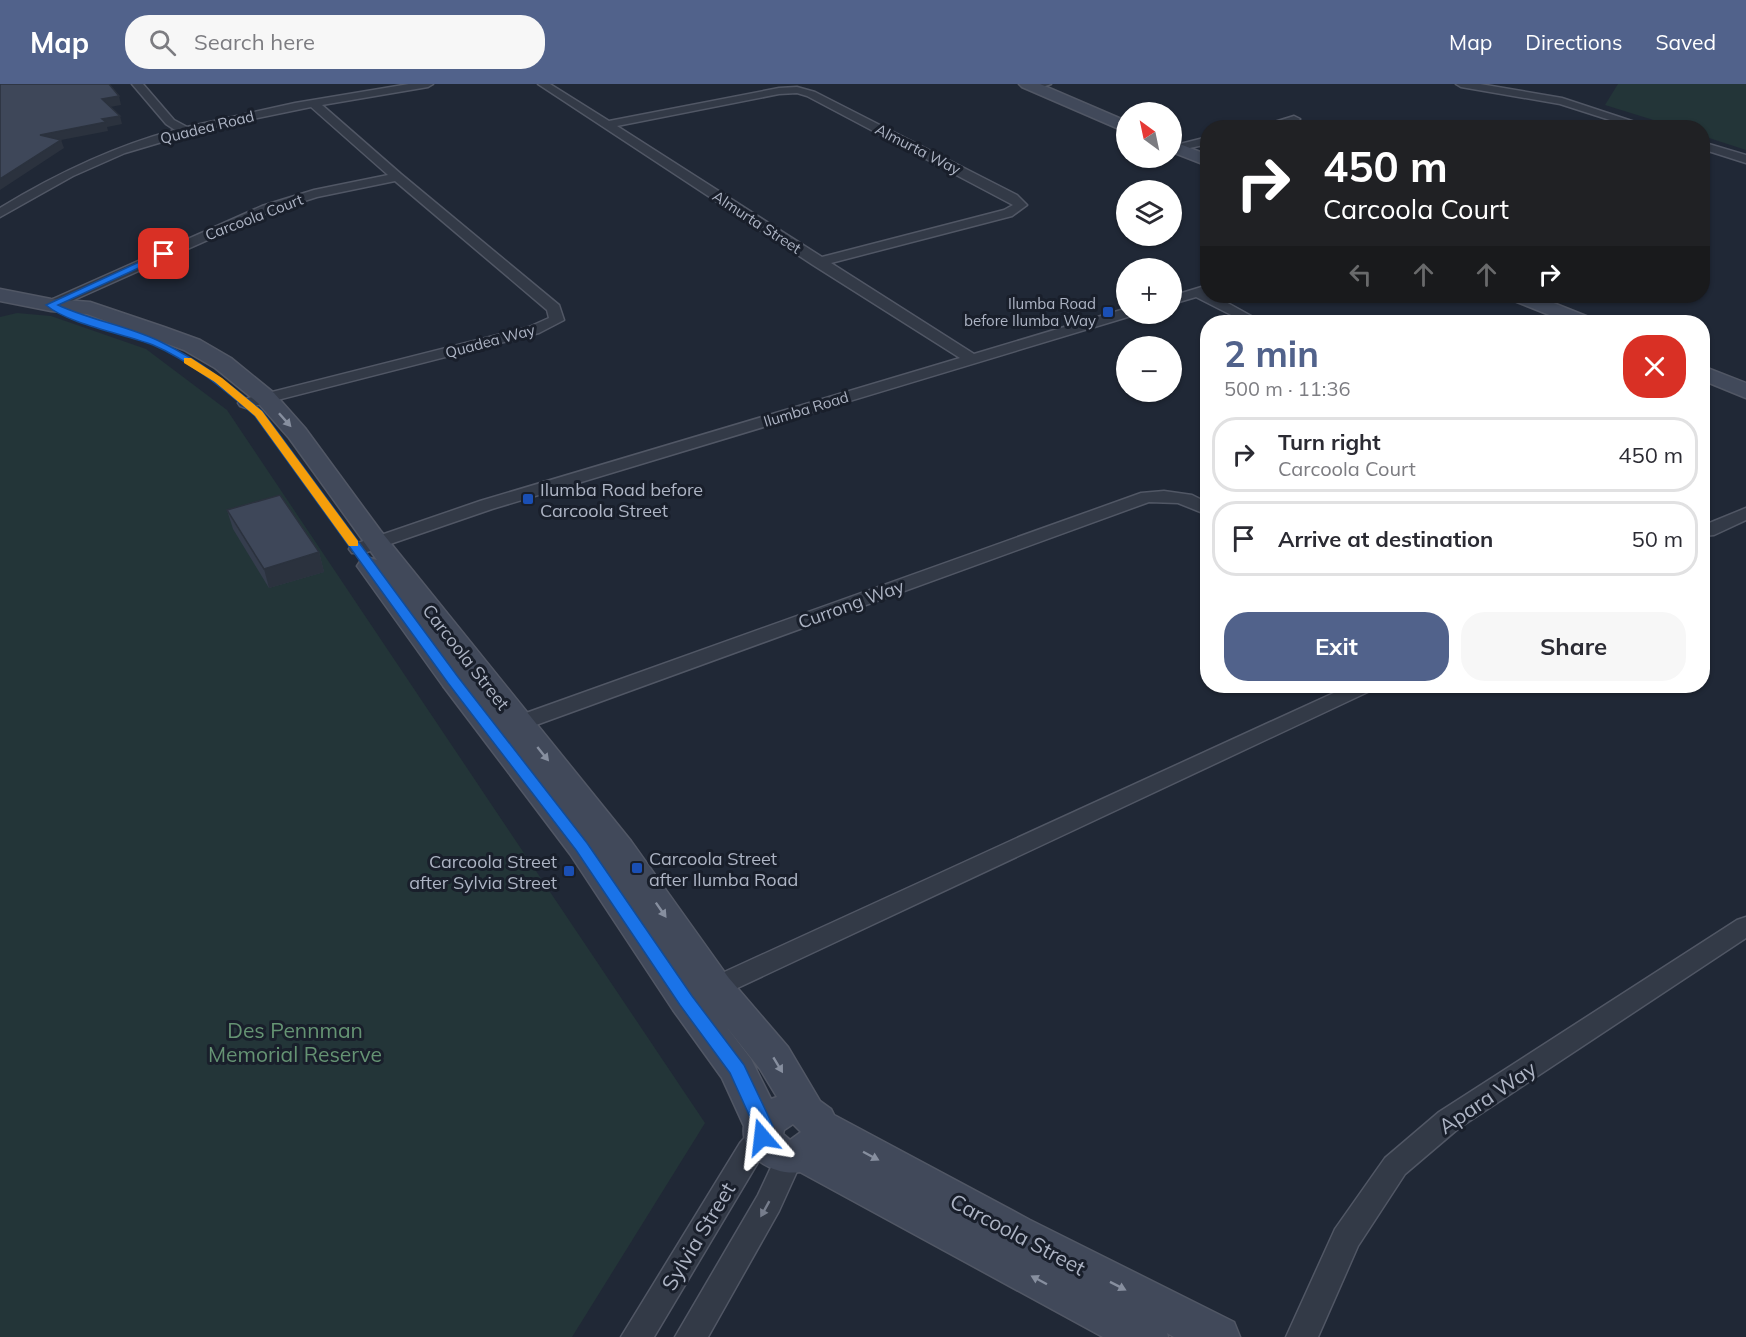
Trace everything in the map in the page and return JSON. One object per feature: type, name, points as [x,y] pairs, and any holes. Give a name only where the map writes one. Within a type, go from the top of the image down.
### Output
[{"type":"street","points":[[137,84],[170,122],[186,131]]},
{"type":"street","name":"Quadea Road","points":[[0,213],[81,167],[122,151],[186,131],[385,87],[428,84]]},
{"type":"street","name":"Almurta Street","points":[[543,84],[972,359]]},
{"type":"street","points":[[1461,84],[1562,101],[1623,120]]},
{"type":"street","points":[[1039,85],[1116,116]]},
{"type":"street","points":[[1039,85],[1116,122]]},
{"type":"street","name":"Almurta Way","points":[[606,125],[778,91],[797,90],[811,94],[1013,198],[1021,205],[1008,213],[818,262]]},
{"type":"street","name":"Quadea Way","points":[[256,401],[534,330],[557,320],[554,308],[397,177],[315,104]]},
{"type":"street","points":[[1182,144],[1200,142]]},
{"type":"street","points":[[1182,147],[1200,152]]},
{"type":"street","points":[[1182,148],[1200,157]]},
{"type":"street","points":[[1710,148],[1746,159]]},
{"type":"street","name":"Carcoola Court","points":[[51,305],[266,209],[314,194],[397,177]]},
{"type":"street","points":[[1182,297],[1200,292]]},
{"type":"street","name":"Carcoola Street","points":[[3,298],[51,305],[71,315],[159,344],[256,401],[271,428],[364,542],[595,841],[701,994],[737,1070],[791,1135],[1007,1246],[1218,1337]]},
{"type":"street","points":[[1223,303],[1243,315]]},
{"type":"street","points":[[1536,303],[1566,315]]},
{"type":"street","points":[[1555,303],[1584,315]]},
{"type":"street","name":"Ilumba Road","points":[[364,542],[462,515],[486,505],[1116,316]]},
{"type":"street","points":[[1710,367],[1746,383]]},
{"type":"street","points":[[1710,375],[1746,391]]},
{"type":"street","name":"Currong Way","points":[[506,728],[1147,497],[1172,495],[1192,500],[1200,505]]},
{"type":"street","points":[[1710,530],[1746,513]]},
{"type":"street","points":[[701,994],[1350,693]]},
{"type":"street","name":"Apara Way","points":[[1302,1337],[1346,1238],[1395,1166],[1449,1120],[1746,926]]},
{"type":"street","name":"Carcoola Street","points":[[701,994],[774,1058],[791,1135]]},
{"type":"street","points":[[691,1337],[769,1202],[791,1135]]},
{"type":"street","name":"Sylvia Street","points":[[637,1337],[750,1151],[791,1135]]},
{"type":"street","name":"Carcoola Street","points":[[1007,1246],[1146,1337]]},
{"type":"green space","points":[[1618,84],[1746,84],[1746,150],[1710,138],[1710,120],[1653,120],[1605,105]]},
{"type":"green space","name":"Des Pennman Memorial Reserve","points":[[17,313],[51,316],[146,349],[227,410],[705,1123],[572,1337],[0,1337],[0,317]]},
{"type":"building","points":[[0,84],[109,84],[119,96],[102,99],[120,116],[102,119],[106,122],[40,135],[61,140],[0,179]]},
{"type":"building","points":[[280,495],[319,552],[264,569],[227,510]]},
{"type":"slow traffic","points":[[188,361],[218,380],[259,413],[354,543]]},
{"type":"place","name":"Ilumba Road before Ilumba Way","points":[[1108,312]]},
{"type":"place","name":"Ilumba Road before Carcoola Street","points":[[528,499]]},
{"type":"place","name":"Carcoola Street after Ilumba Road","points":[[637,868]]},
{"type":"place","name":"Carcoola Street after Sylvia Street","points":[[569,871]]},
{"type":"route","points":[[164,254],[51,305],[71,315],[159,344],[200,367],[259,413],[453,680],[582,846],[686,1000],[737,1070],[755,1112],[764,1126],[762,1137]]}]
